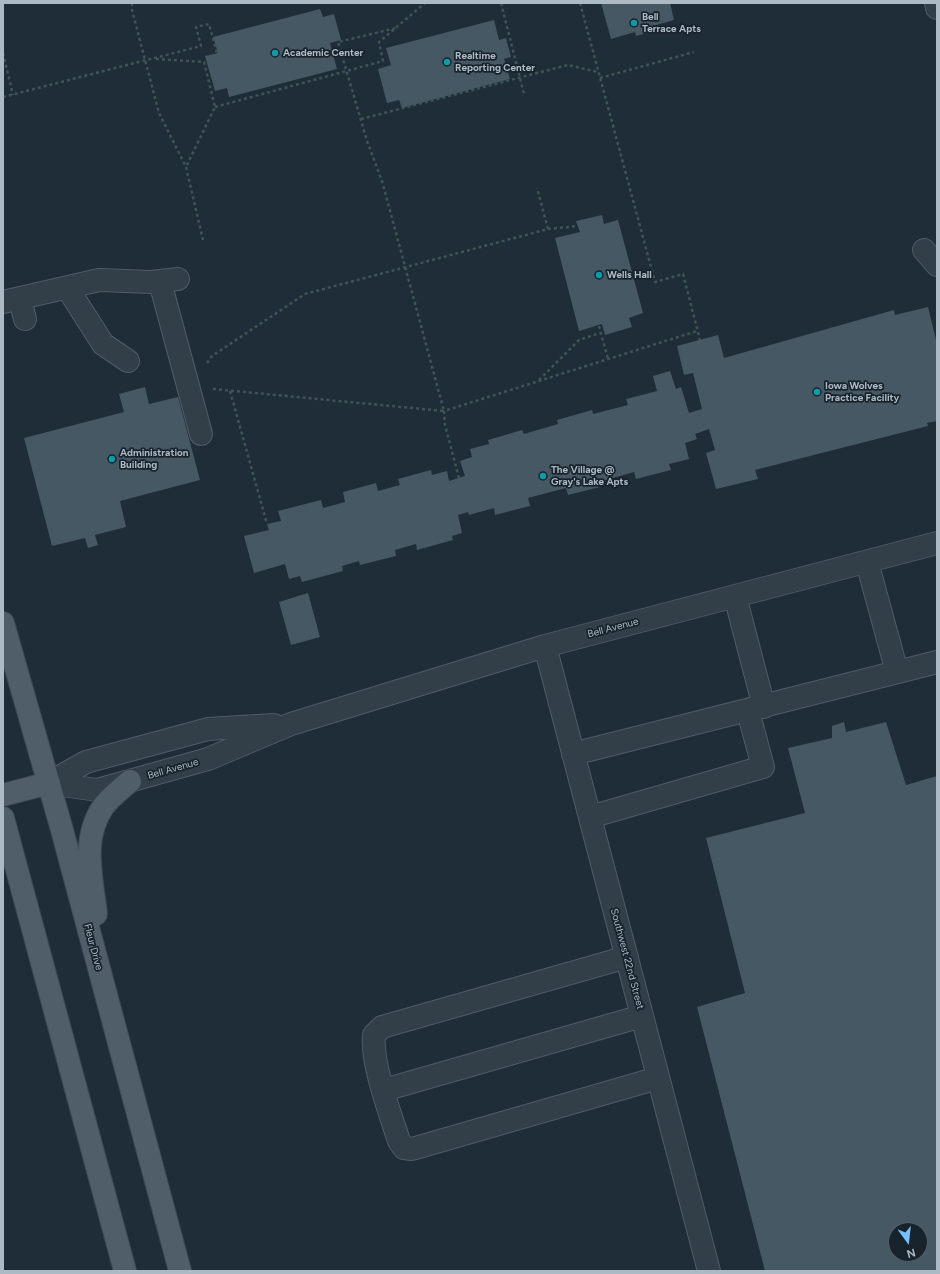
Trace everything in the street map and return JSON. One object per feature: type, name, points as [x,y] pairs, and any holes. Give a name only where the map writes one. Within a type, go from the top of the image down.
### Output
[{"type":"main road","name":"Fleur Drive","points":[[3,623],[49,783],[180,1271]]},
{"type":"main road","points":[[106,995],[89,849],[92,830],[104,806],[130,780]]},
{"type":"main road","name":"Bell Avenue","points":[[3,795],[49,783]]},
{"type":"main road","points":[[3,818],[125,1271]]},
{"type":"street","points":[[936,3],[937,8]]},
{"type":"street","points":[[16,307],[99,280],[169,281],[188,386],[201,434]]},
{"type":"street","points":[[68,289],[103,344],[128,361]]},
{"type":"street","name":"Bell Avenue","points":[[49,783],[97,790],[208,759],[291,724],[545,646],[937,543]]},
{"type":"street","points":[[867,562],[897,672]]},
{"type":"street","points":[[590,818],[763,767],[756,709],[735,596]]},
{"type":"street","name":"Southwest 22nd Street","points":[[545,646],[709,1271]]},
{"type":"street","points":[[573,754],[756,709],[937,662]]},
{"type":"street","name":"Bell Avenue","points":[[49,783],[86,762],[208,730],[291,724]]},
{"type":"street","points":[[627,957],[382,1027],[374,1035],[373,1044],[384,1090],[399,1141],[404,1148],[412,1149],[658,1078]]},
{"type":"street","points":[[384,1090],[642,1016]]},
{"type":"path","points":[[132,3],[159,113],[186,167],[203,240]]},
{"type":"path","points":[[215,107],[383,60],[379,42],[425,3]]},
{"type":"path","points":[[501,3],[524,94]]},
{"type":"path","points":[[580,3],[655,282],[682,274],[700,340]]},
{"type":"path","points":[[3,97],[201,46],[196,27],[209,24],[217,53]]},
{"type":"path","points":[[396,28],[338,42],[366,141],[382,181],[444,411],[445,425],[459,478]]},
{"type":"path","points":[[600,78],[694,52]]},
{"type":"path","points":[[3,53],[13,95]]},
{"type":"path","points":[[152,59],[204,62],[215,107],[186,167]]},
{"type":"path","points":[[361,119],[568,65],[598,72]]},
{"type":"path","points":[[537,188],[548,230]]},
{"type":"path","points":[[188,386],[212,356],[305,294],[548,230],[578,226]]},
{"type":"path","points":[[599,326],[608,360]]},
{"type":"path","points":[[188,386],[444,411],[697,331]]},
{"type":"path","points":[[538,381],[579,340],[600,332]]},
{"type":"path","points":[[230,391],[267,524]]},
{"type":"building","name":"Bell Terrace Apts","points":[[601,3],[670,3],[674,20],[649,27],[651,32],[636,36],[635,32],[611,39]]},
{"type":"building","name":"Academic Center","points":[[320,9],[323,17],[334,14],[341,40],[330,43],[337,69],[229,97],[227,88],[215,91],[205,56],[218,53],[213,37]]},
{"type":"building","name":"Realtime Reporting Center","points":[[494,20],[499,40],[506,38],[511,57],[504,59],[510,79],[402,108],[399,100],[387,103],[378,69],[391,65],[386,48]]},
{"type":"building","name":"Wells Hall","points":[[602,215],[604,224],[618,220],[643,313],[629,318],[632,327],[605,335],[602,324],[579,331],[555,238],[580,232],[576,221]]},
{"type":"building","points":[[928,307],[937,344],[937,421],[927,423],[928,426],[755,470],[758,479],[716,489],[706,453],[715,450],[709,429],[695,434],[697,439],[685,443],[689,459],[669,464],[671,470],[636,479],[634,472],[599,482],[600,487],[568,495],[566,488],[528,498],[530,506],[495,515],[494,508],[469,515],[468,512],[458,515],[462,533],[452,536],[453,540],[417,550],[416,544],[395,550],[396,556],[360,565],[359,561],[342,566],[343,571],[302,582],[300,576],[289,579],[285,564],[254,573],[244,536],[269,530],[267,524],[281,521],[278,511],[321,500],[323,508],[345,502],[343,492],[376,483],[378,491],[400,485],[398,479],[431,470],[432,475],[447,471],[449,481],[465,476],[460,461],[472,457],[470,449],[489,444],[488,440],[522,430],[524,434],[558,424],[557,420],[592,410],[593,414],[628,405],[626,399],[657,391],[653,376],[670,371],[676,389],[681,387],[689,413],[702,409],[693,373],[684,375],[677,346],[718,335],[724,358],[894,310],[895,315]]},
{"type":"building","name":"Administration Building","points":[[145,387],[149,404],[178,397],[200,480],[120,501],[126,527],[95,535],[98,545],[88,548],[85,538],[52,546],[24,438],[124,412],[119,394]]},
{"type":"building","points":[[308,593],[320,637],[291,645],[279,602]]},
{"type":"building","points":[[844,722],[846,732],[886,722],[906,785],[937,776],[937,1271],[765,1271],[697,1007],[745,993],[706,838],[805,813],[788,748],[832,738],[832,726]]},
{"type":"place","name":"Bell Terrace Apts","points":[[634,23]]},
{"type":"place","name":"Academic Center","points":[[275,53]]},
{"type":"place","name":"Realtime Reporting Center","points":[[447,62]]},
{"type":"place","name":"Wells Hall","points":[[599,275]]},
{"type":"place","name":"Iowa Wolves Practice Facility","points":[[817,392]]},
{"type":"place","name":"Administration Building","points":[[112,459]]},
{"type":"place","name":"The Village @ Gray's Lake Apts","points":[[543,476]]}]
